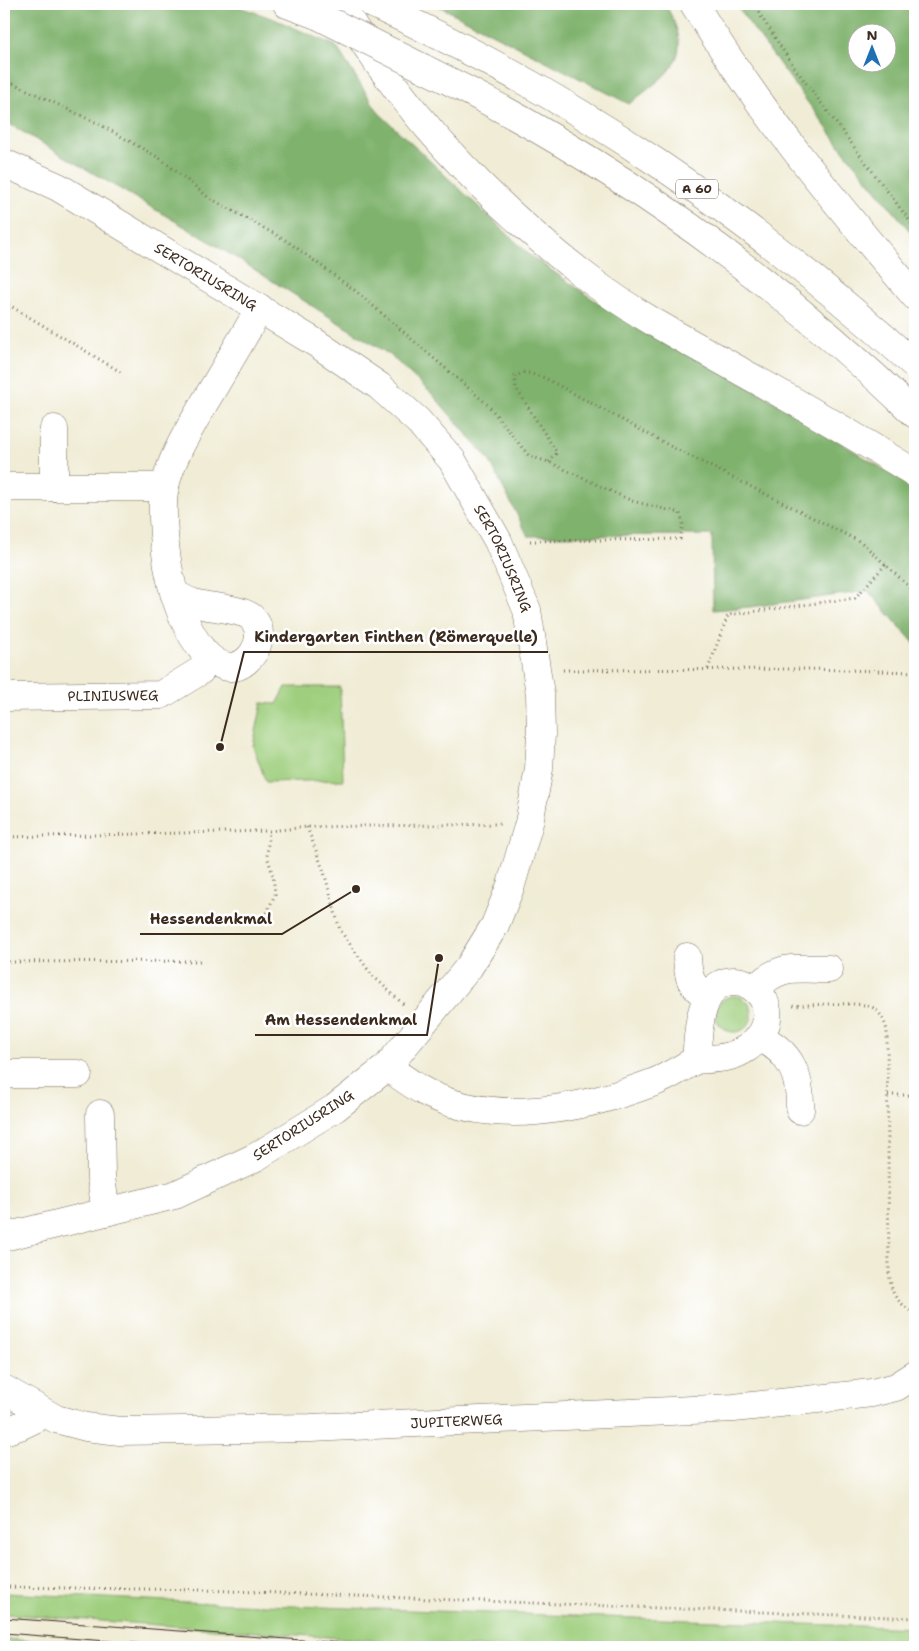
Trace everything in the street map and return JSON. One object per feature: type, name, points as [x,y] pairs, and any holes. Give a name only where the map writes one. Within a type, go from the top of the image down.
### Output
[{"type":"main road","name":"A 60","points":[[286,4],[329,10],[423,68],[490,101],[557,139],[660,204],[737,261],[817,326],[915,414]]},
{"type":"main road","points":[[694,4],[730,62],[782,134],[848,218],[915,296]]},
{"type":"main road","name":"A 60","points":[[379,6],[457,43],[551,95],[658,162],[768,241],[844,301],[915,365]]},
{"type":"main road","points":[[329,10],[358,35],[406,103],[460,166],[520,224],[594,283],[661,326],[915,472]]},
{"type":"main road","name":"SERTORIUSRING","points":[[4,163],[58,188],[260,308],[379,386],[418,421],[452,460],[498,541],[527,610],[537,670],[541,734],[539,769],[529,823],[511,885],[495,925],[469,967],[387,1067],[335,1108],[256,1157],[175,1195],[4,1236]]},
{"type":"main road","points":[[174,593],[192,603],[239,611],[252,618],[258,630],[259,641],[255,654],[244,663],[233,668],[221,666],[201,648],[189,627],[174,593],[167,560],[165,487],[175,456],[260,308]]},
{"type":"main road","points":[[45,431],[45,487]]},
{"type":"main road","points":[[4,487],[165,487]]},
{"type":"main road","name":"PLINIUSWEG","points":[[4,697],[161,695],[200,671],[211,659]]},
{"type":"main road","points":[[687,957],[688,977],[696,989],[708,996]]},
{"type":"main road","points":[[761,998],[764,980],[784,968],[829,969]]},
{"type":"main road","points":[[387,1067],[426,1092],[489,1111],[557,1109],[653,1083],[696,1060],[731,1056],[750,1046],[759,1037],[768,1019],[761,998],[750,984],[734,981],[720,984],[708,996],[700,1024],[696,1060]]},
{"type":"main road","points":[[759,1037],[771,1043],[796,1072],[800,1091],[800,1110]]},
{"type":"main road","points":[[4,1074],[78,1074]]},
{"type":"main road","points":[[100,1114],[101,1178],[106,1212]]},
{"type":"main road","name":"JUPITERWEG","points":[[4,1389],[45,1414],[86,1427],[120,1431],[311,1428],[734,1408],[872,1394],[896,1387],[915,1375]]},
{"type":"main road","points":[[4,1431],[20,1426],[45,1414]]},
{"type":"path","points":[[753,4],[794,67],[915,228]]},
{"type":"path","points":[[4,79],[99,124],[161,159],[208,197],[287,241],[358,292],[488,405],[529,456],[549,462],[632,501],[680,512],[683,524],[680,539],[498,541]]},
{"type":"path","points":[[4,302],[124,374]]},
{"type":"path","points":[[4,318],[10,306]]},
{"type":"path","points":[[549,462],[557,453],[516,388],[515,376],[525,372],[545,378],[672,447],[861,542],[915,592]]},
{"type":"path","points":[[708,669],[728,615],[855,598],[886,564]]},
{"type":"path","points":[[537,670],[708,669],[915,672]]},
{"type":"path","points":[[4,837],[269,831],[307,827],[529,823]]},
{"type":"path","points":[[307,827],[324,872],[340,930],[371,974],[424,1024]]},
{"type":"path","points":[[267,913],[275,894],[273,875],[266,856],[269,831]]},
{"type":"path","points":[[4,962],[203,961]]},
{"type":"path","points":[[761,998],[871,1007],[882,1016],[887,1030],[889,1272],[892,1292],[901,1303],[915,1314]]},
{"type":"path","points":[[888,1095],[915,1095]]},
{"type":"path","points":[[4,1587],[204,1590],[915,1618]]},
{"type":"green space","points":[[4,4],[230,4],[272,18],[336,46],[379,113],[531,256],[600,304],[733,376],[906,483],[915,491],[915,644],[868,591],[750,607],[713,610],[712,535],[528,536],[489,460],[432,394],[390,355],[209,241],[4,121]]},
{"type":"green space","points":[[435,4],[665,4],[679,38],[678,51],[667,73],[629,104]]},
{"type":"green space","points":[[735,4],[915,4],[915,237],[846,154]]},
{"type":"green space","points":[[286,687],[340,687],[343,780],[266,782],[253,746],[262,703],[277,704]]},
{"type":"green space","points":[[734,996],[741,997],[747,1001],[751,1007],[751,1021],[747,1027],[741,1031],[734,1032],[727,1031],[721,1027],[717,1021],[716,1014],[717,1007],[721,1001],[727,997]]},
{"type":"green space","points":[[4,1593],[208,1603],[915,1628],[915,1647],[466,1647],[4,1614]]},
{"type":"green space","points":[[4,1639],[115,1647],[4,1647]]},
{"type":"tram line","points":[[4,1618],[396,1647]]},
{"type":"tram line","points":[[4,1633],[184,1647]]},
{"type":"place","name":"Kindergarten Finthen (Römerquelle)","points":[[220,747]]},
{"type":"place","name":"Hessendenkmal","points":[[356,889]]},
{"type":"place","name":"Am Hessendenkmal","points":[[439,958]]}]
